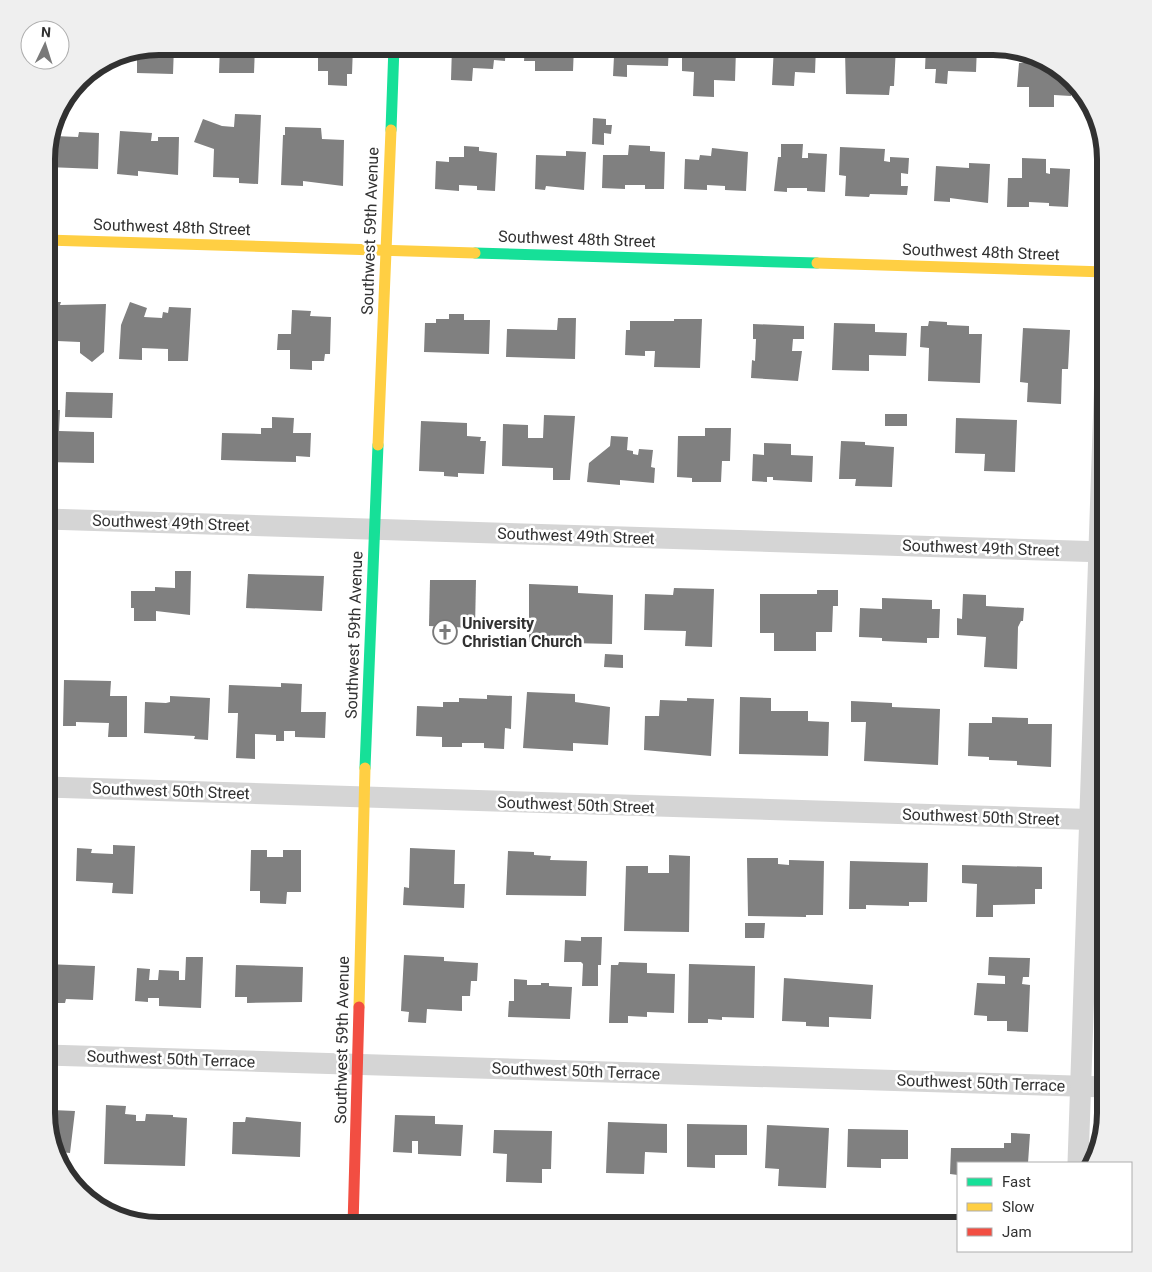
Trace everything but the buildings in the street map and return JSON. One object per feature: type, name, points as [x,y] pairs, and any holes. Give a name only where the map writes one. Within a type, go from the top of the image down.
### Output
[{"type":"street","name":"Southwest 59th Avenue","points":[[354,1217],[364,798],[394,55]]},
{"type":"street","name":"Southwest 48th Street","points":[[55,240],[1097,272]]},
{"type":"street","name":"Southwest 49th Street","points":[[55,519],[1097,552]]},
{"type":"street","name":"Southwest 50th Street","points":[[55,787],[1097,820]]},
{"type":"street","points":[[1078,1162],[1080,1086],[1097,835]]},
{"type":"street","name":"Southwest 50th Terrace","points":[[55,1056],[1097,1087]]},
{"type":"traffic: fast","points":[[391,130],[394,55]]},
{"type":"traffic: fast","points":[[475,253],[817,263]]},
{"type":"traffic: fast","points":[[365,768],[378,445]]},
{"type":"traffic: slow","points":[[378,445],[391,130]]},
{"type":"traffic: slow","points":[[55,240],[475,253]]},
{"type":"traffic: slow","points":[[817,263],[1097,272]]},
{"type":"traffic: slow","points":[[359,1007],[365,768]]},
{"type":"traffic: jam","points":[[353,1217],[359,1007]]},
{"type":"place","name":"University Christian Church","points":[[445,632]]}]
